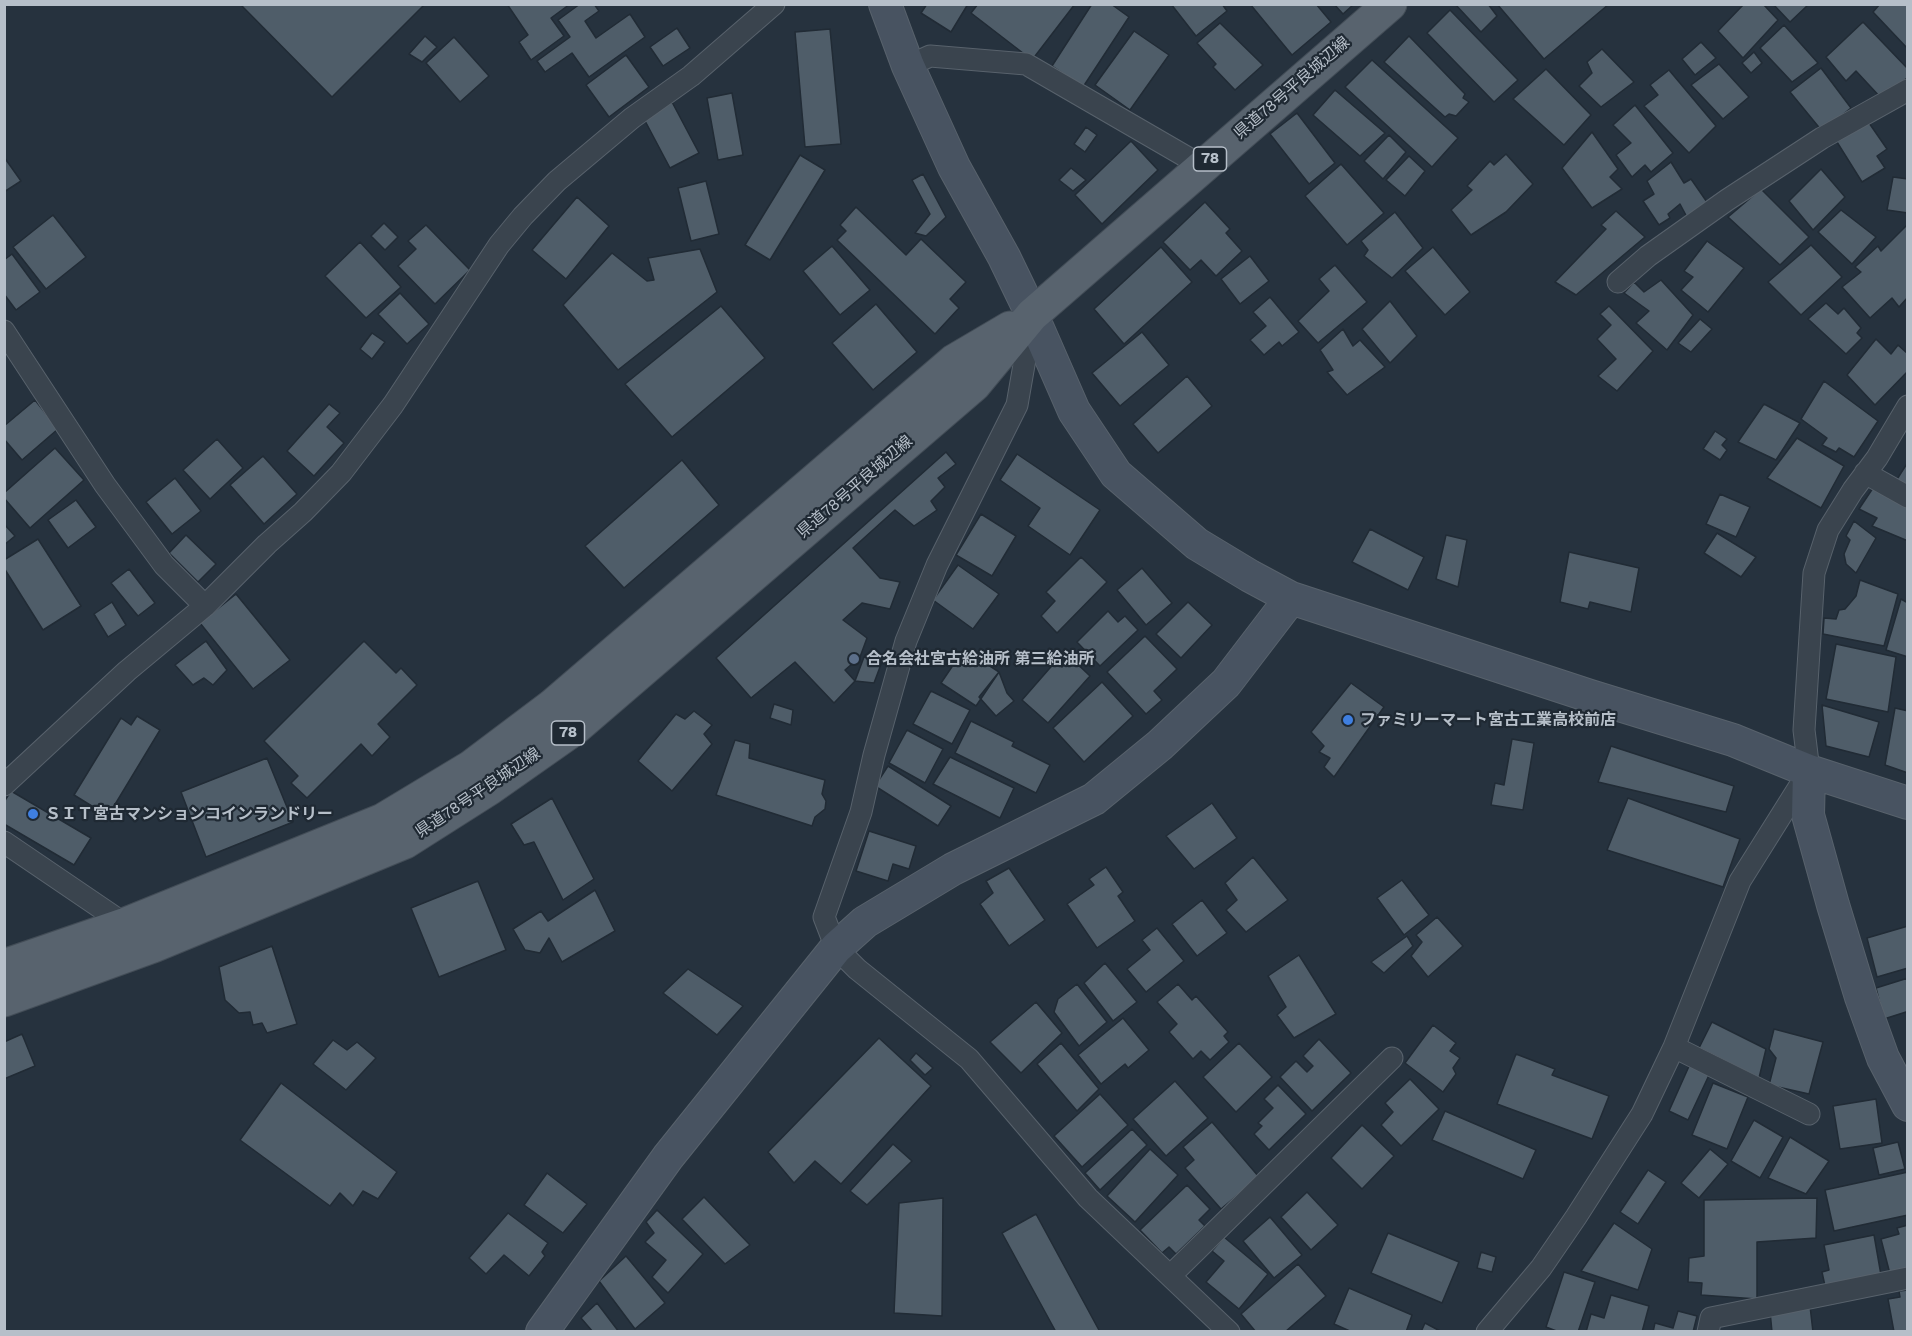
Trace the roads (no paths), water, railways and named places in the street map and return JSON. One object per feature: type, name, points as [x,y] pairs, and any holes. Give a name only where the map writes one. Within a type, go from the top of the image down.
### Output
[{"type":"main road","name":"県道78号平良城辺線","points":[[4,999],[153,946],[405,842],[490,788],[574,729],[974,385],[1032,315],[1390,4]]},
{"type":"main road","name":"県道78号平良城辺線","points":[[4,966],[126,924],[384,820],[471,767],[552,706],[954,361],[1032,315]]},
{"type":"street","points":[[4,785],[127,671],[205,606],[341,473],[393,405],[500,245],[522,216],[557,181],[632,118],[691,76],[774,4]]},
{"type":"street","points":[[885,4],[908,66],[954,167],[1004,257],[1074,411],[1116,474],[1197,544],[1291,598],[1590,696],[1733,740],[1809,771],[1908,803]]},
{"type":"street","points":[[908,66],[930,56],[1026,64],[1202,166]]},
{"type":"street","points":[[1618,282],[1648,256],[1727,200],[1822,138],[1908,90]]},
{"type":"street","points":[[1032,315],[1017,405],[937,565],[906,641],[874,755],[861,812],[824,917],[836,948],[857,969],[969,1059],[1088,1198],[1229,1332]]},
{"type":"street","points":[[4,331],[105,485],[164,565],[205,606]]},
{"type":"street","points":[[1908,406],[1877,458],[1828,530],[1814,573],[1804,730],[1809,771],[1808,815],[1861,997],[1883,1058],[1908,1105]]},
{"type":"street","points":[[1865,473],[1908,497]]},
{"type":"street","points":[[543,1332],[668,1157],[836,948],[865,922],[954,869],[1094,799],[1160,745],[1226,683],[1291,598]]},
{"type":"street","points":[[1487,1332],[1541,1268],[1642,1114],[1674,1047],[1740,881],[1809,771]]},
{"type":"street","points":[[4,842],[126,924],[153,946]]},
{"type":"street","points":[[1674,1047],[1809,1114]]},
{"type":"street","points":[[1170,1276],[1392,1058]]},
{"type":"street","points":[[1708,1332],[1711,1318],[1908,1278]]},
{"type":"place","name":"合名会社宮古給油所 第三給油所","points":[[854,659]]},
{"type":"place","name":"ファミリーマート宮古工業高校前店","points":[[1348,720]]},
{"type":"place","name":"ＳＩＴ宮古マンションコインランドリー","points":[[33,814]]}]
